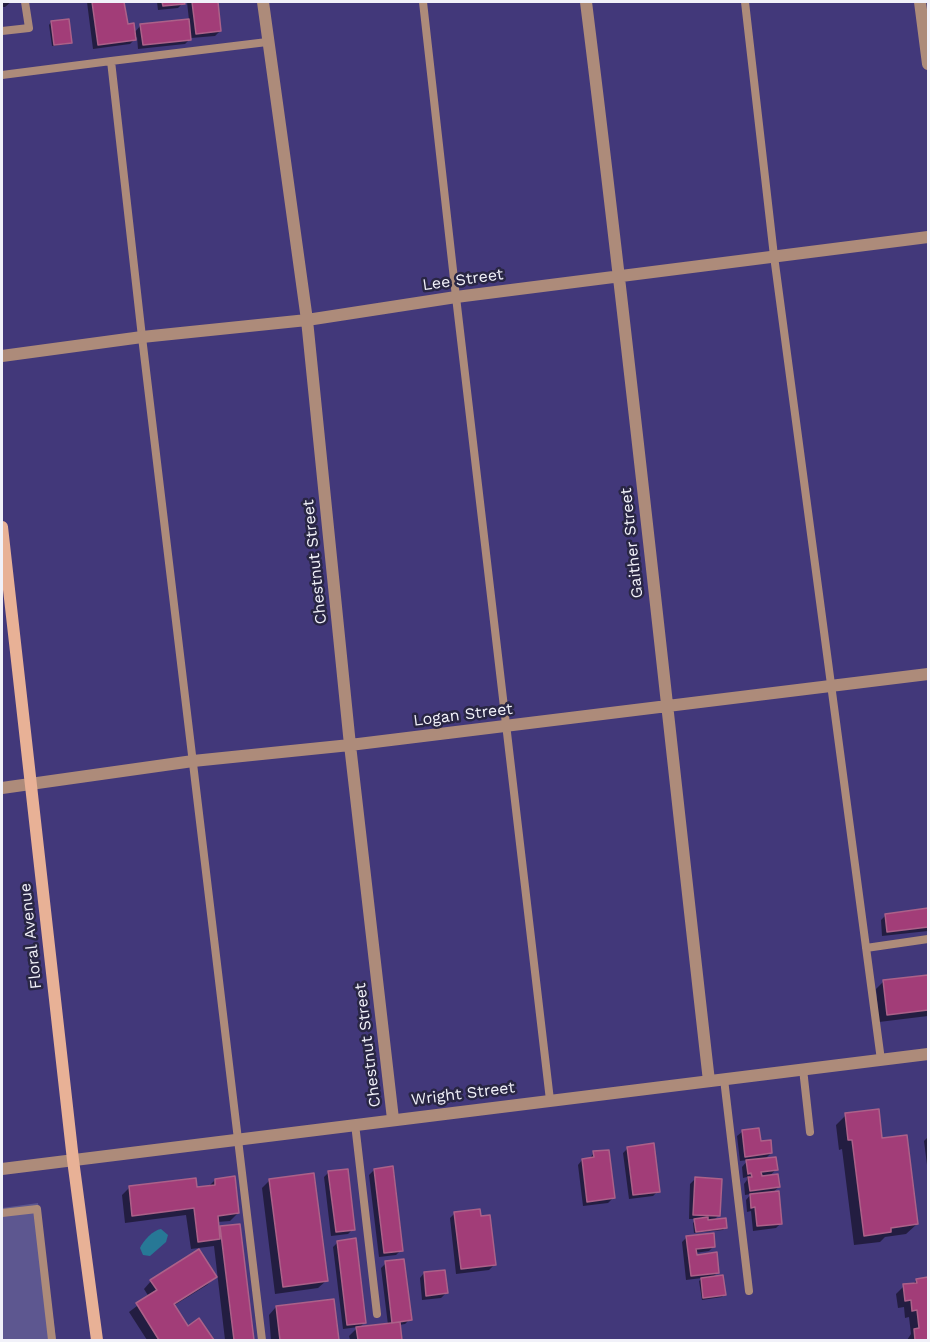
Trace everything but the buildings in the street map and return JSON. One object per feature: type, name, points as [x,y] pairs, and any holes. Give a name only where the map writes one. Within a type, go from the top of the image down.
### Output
[{"type":"main road","name":"Floral Avenue","points":[[2,527],[73,1160],[97,1341]]},
{"type":"street","name":"Chestnut Street","points":[[263,2],[307,320],[350,746],[393,1119]]},
{"type":"street","name":"Gaither Street","points":[[586,2],[620,277],[709,1081]]},
{"type":"street","points":[[920,2],[928,64]]},
{"type":"street","name":"Lee Street","points":[[2,356],[142,337],[307,320],[456,297],[928,237]]},
{"type":"street","name":"Logan Street","points":[[2,788],[194,761],[350,746],[928,674]]},
{"type":"street","name":"Wright Street","points":[[2,1169],[928,1053]]},
{"type":"lane","points":[[2,31],[29,28],[25,2]]},
{"type":"lane","points":[[423,2],[550,1100]]},
{"type":"lane","points":[[745,2],[774,256],[880,1059]]},
{"type":"lane","points":[[2,75],[267,42]]},
{"type":"lane","points":[[111,62],[262,1341]]},
{"type":"lane","points":[[866,948],[928,939]]},
{"type":"lane","points":[[803,1069],[810,1132]]},
{"type":"lane","points":[[724,1079],[749,1291]]},
{"type":"lane","points":[[355,1124],[377,1314]]},
{"type":"lane","points":[[2,1213],[37,1209],[52,1341]]},
{"type":"shaded area","points":[[38,1203],[56,1340],[2,1340],[2,1208]]},
{"type":"water","points":[[161,1229],[168,1235],[166,1242],[150,1256],[143,1255],[140,1248],[143,1242]]}]
